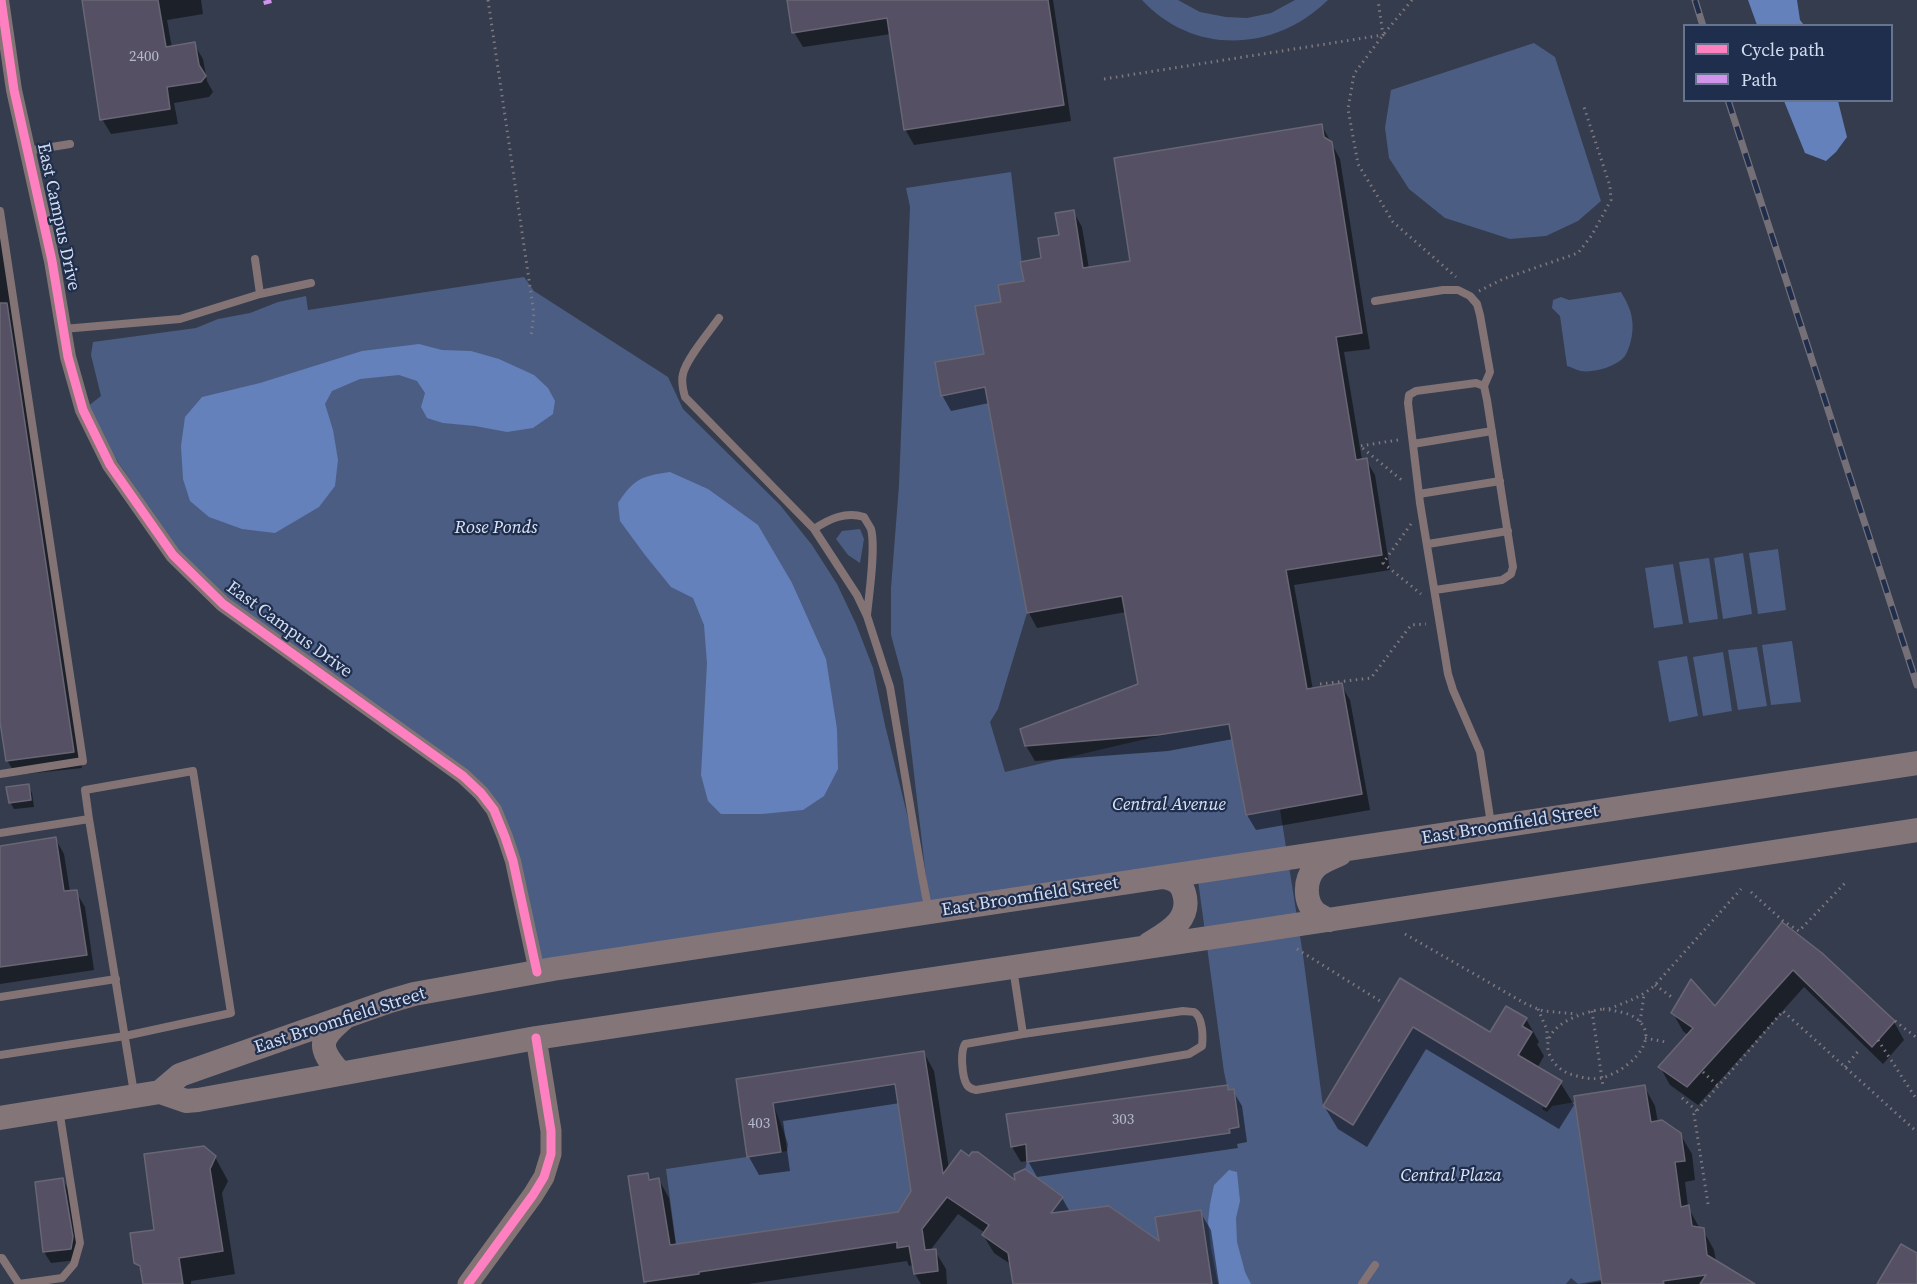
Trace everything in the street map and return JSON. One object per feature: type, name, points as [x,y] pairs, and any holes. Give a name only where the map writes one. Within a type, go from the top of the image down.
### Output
[{"type":"main road","name":"East Broomfield Street","points":[[160,1092],[180,1075],[414,994],[537,972],[1917,763]]},
{"type":"main road","name":"East Broomfield Street","points":[[0,1118],[160,1092],[186,1101],[536,1038],[1013,968],[1917,830]]},
{"type":"main road","points":[[1329,920],[1311,908],[1307,896],[1311,873],[1320,864],[1360,847]]},
{"type":"main road","points":[[1145,947],[1174,927],[1185,910],[1185,897],[1180,884],[1163,877]]},
{"type":"main road","points":[[340,1073],[325,1052],[324,1040],[329,1030],[346,1016]]},
{"type":"street","name":"East Campus Drive","points":[[1,0],[10,66],[52,261],[73,378],[82,410],[110,465],[173,555],[223,604],[463,776],[481,793],[494,810],[513,861],[537,972]]},
{"type":"street","points":[[468,1284],[533,1195],[549,1165],[551,1131],[536,1038]]},
{"type":"lane","points":[[27,152],[70,144]]},
{"type":"lane","points":[[0,211],[83,761],[0,774]]},
{"type":"lane","points":[[255,259],[261,294]]},
{"type":"lane","points":[[63,329],[180,320],[236,304],[261,294],[311,283]]},
{"type":"lane","points":[[1375,301],[1443,290],[1458,290],[1470,296],[1477,304],[1480,315],[1490,372],[1484,386],[1513,567],[1511,574],[1502,580],[1435,590]]},
{"type":"lane","points":[[719,318],[683,372],[682,386],[685,397],[814,529],[857,595],[867,616],[890,687],[930,912]]},
{"type":"lane","points":[[1484,386],[1476,383],[1416,391],[1409,395],[1408,402],[1419,494],[1448,675],[1480,752],[1492,828]]},
{"type":"lane","points":[[1413,444],[1492,431]]},
{"type":"lane","points":[[1419,494],[1500,481]]},
{"type":"lane","points":[[814,529],[822,523],[850,514],[864,517],[872,536],[867,616]]},
{"type":"lane","points":[[1428,544],[1508,531]]},
{"type":"lane","points":[[0,1055],[125,1036],[231,1013],[194,771],[85,790],[89,819],[116,979],[125,1036],[135,1096]]},
{"type":"lane","points":[[0,833],[89,819]]},
{"type":"lane","points":[[1013,968],[1023,1034]]},
{"type":"lane","points":[[0,997],[116,979]]},
{"type":"lane","points":[[1184,1011],[1193,1012],[1198,1016],[1203,1039],[1202,1046],[1189,1054],[976,1090],[969,1088],[966,1084],[961,1054],[965,1044],[1023,1034],[1184,1011]]},
{"type":"lane","points":[[0,1258],[20,1284],[62,1278],[74,1264],[80,1244],[59,1109]]},
{"type":"lane","points":[[1362,1284],[1375,1265]]},
{"type":"path","points":[[488,0],[534,314],[531,336]]},
{"type":"path","points":[[1378,0],[1383,35]]},
{"type":"path","points":[[1412,0],[1354,74],[1348,109],[1358,164],[1393,222],[1455,276],[1470,296],[1503,279],[1578,253],[1592,235],[1611,200],[1610,186],[1583,104]]},
{"type":"path","points":[[1104,79],[1383,35]]},
{"type":"path","points":[[1398,440],[1360,446],[1404,482]]},
{"type":"path","points":[[1411,524],[1383,563],[1421,594]]},
{"type":"path","points":[[1320,684],[1371,678],[1412,625],[1426,624]]},
{"type":"path","points":[[1751,892],[1783,921],[1798,931],[1847,881]]},
{"type":"path","points":[[1640,1023],[1643,996],[1741,889]]},
{"type":"path","points":[[1405,934],[1527,1004],[1560,1014],[1578,1015]]},
{"type":"path","points":[[1296,950],[1380,1001]]},
{"type":"path","points":[[1655,985],[1673,998]]},
{"type":"path","points":[[1606,1010],[1647,992]]},
{"type":"path","points":[[1538,1008],[1546,1030],[1547,1048],[1550,1058],[1565,1072],[1590,1078],[1602,1078],[1624,1069],[1633,1062],[1645,1038],[1643,1026],[1628,1014],[1606,1010],[1578,1015],[1564,1023],[1547,1039]]},
{"type":"path","points":[[1592,1011],[1603,1086]]},
{"type":"path","points":[[1708,1204],[1694,1114],[1783,1011],[1917,1132]]},
{"type":"path","points":[[1895,1021],[1917,1038]]},
{"type":"path","points":[[1645,1038],[1666,1042]]},
{"type":"path","points":[[1878,1040],[1917,1100]]},
{"type":"path","points":[[1845,1067],[1860,1049]]},
{"type":"path","points":[[1703,1072],[1718,1086]]},
{"type":"path","points":[[1682,1098],[1697,1111]]},
{"type":"green space","points":[[1142,0],[1178,0],[1200,12],[1247,18],[1271,13],[1295,0],[1328,0],[1307,17],[1284,30],[1260,38],[1235,40],[1210,38],[1186,31],[1163,18]]},
{"type":"green space","points":[[1534,43],[1555,57],[1601,201],[1578,221],[1546,236],[1510,239],[1445,218],[1409,189],[1389,158],[1385,128],[1391,90]]},
{"type":"green space","name":"Rose Ponds","points":[[1011,172],[1024,281],[1001,302],[976,306],[984,354],[985,387],[1027,613],[998,709],[990,722],[1005,772],[1158,736],[1229,724],[1246,815],[1280,809],[1303,955],[1323,1106],[1353,1124],[1413,1027],[1544,1106],[1542,1109],[1547,1112],[1552,1106],[1575,1102],[1601,1280],[1578,1284],[1571,1278],[1566,1284],[1212,1284],[1197,1211],[1160,1247],[1150,1249],[1147,1232],[1109,1206],[1061,1212],[1057,1216],[1052,1212],[1063,1197],[1025,1169],[1027,1162],[1229,1133],[1229,1129],[1239,1127],[1234,1089],[1228,1090],[1224,1072],[1197,873],[537,972],[494,810],[195,576],[83,410],[101,396],[91,355],[93,342],[196,328],[218,319],[250,313],[278,302],[306,296],[308,310],[524,277],[534,291],[668,377],[683,409],[780,505],[812,545],[837,584],[873,668],[929,903],[903,679],[891,635],[891,588],[899,485],[910,207],[906,188]]},
{"type":"green space","points":[[1621,292],[1633,323],[1625,356],[1611,366],[1598,370],[1581,371],[1567,366],[1560,316],[1552,308],[1553,300],[1561,297],[1569,300]]},
{"type":"green space","points":[[860,529],[864,539],[860,563],[848,555],[836,539],[842,531]]},
{"type":"green space","points":[[1778,549],[1786,610],[1758,614],[1749,553]]},
{"type":"green space","points":[[1743,553],[1752,614],[1723,619],[1714,558]]},
{"type":"green space","points":[[1709,558],[1718,619],[1689,623],[1679,562]]},
{"type":"green space","points":[[1673,564],[1683,624],[1654,628],[1645,568]]},
{"type":"green space","points":[[1792,641],[1801,702],[1771,705],[1762,645]]},
{"type":"green space","points":[[1757,647],[1767,706],[1738,710],[1728,650]]},
{"type":"green space","points":[[1723,652],[1732,711],[1703,716],[1693,657]]},
{"type":"green space","points":[[1687,656],[1698,716],[1669,722],[1658,661]]},
{"type":"green space","points":[[895,1084],[911,1191],[898,1212],[676,1244],[666,1169],[787,1151],[788,1144],[773,1103]]},
{"type":"shaded area","points":[[1748,0],[1797,0],[1800,20],[1803,24],[1757,24]]},
{"type":"shaded area","points":[[1784,102],[1838,102],[1847,137],[1826,161],[1805,153]]},
{"type":"shaded area","points":[[419,344],[442,350],[471,351],[499,359],[534,375],[548,388],[555,401],[553,414],[533,428],[507,432],[443,423],[427,418],[421,407],[425,393],[417,381],[399,375],[360,379],[332,391],[325,404],[333,430],[338,460],[335,486],[319,507],[275,533],[242,529],[209,517],[190,501],[183,479],[181,446],[185,417],[202,397],[260,383],[362,351]]},
{"type":"shaded area","points":[[670,472],[708,489],[758,525],[792,583],[826,659],[837,729],[838,769],[824,796],[803,810],[762,814],[721,814],[708,801],[701,775],[707,663],[704,625],[693,598],[671,587],[620,521],[618,503],[634,484],[645,477]]},
{"type":"shaded area","points":[[1229,1170],[1237,1172],[1240,1201],[1236,1218],[1237,1242],[1245,1272],[1251,1284],[1218,1284],[1211,1248],[1208,1222],[1214,1185]]},
{"type":"building","points":[[82,0],[158,0],[166,47],[195,42],[199,65],[206,76],[201,82],[167,87],[170,109],[100,120]]},
{"type":"building","points":[[787,0],[1048,0],[1064,105],[904,130],[887,18],[792,33]]},
{"type":"building","points":[[1322,124],[1324,137],[1332,142],[1362,333],[1336,337],[1356,460],[1367,458],[1382,555],[1286,570],[1307,689],[1342,683],[1362,794],[1246,815],[1229,724],[1158,735],[1025,746],[1020,729],[1138,684],[1122,596],[1027,613],[985,387],[941,396],[935,362],[984,354],[975,306],[1001,302],[998,285],[1024,281],[1020,262],[1041,258],[1038,238],[1059,235],[1055,213],[1074,210],[1083,268],[1130,261],[1114,158]]},
{"type":"building","points":[[0,303],[7,303],[74,752],[6,761],[0,722]]},
{"type":"building","points":[[29,784],[31,800],[9,803],[6,787]]},
{"type":"building","points":[[56,837],[64,891],[77,890],[87,955],[0,967],[0,846]]},
{"type":"building","points":[[1782,922],[1822,953],[1895,1021],[1872,1047],[1793,970],[1687,1087],[1658,1067],[1693,1028],[1671,1013],[1691,979],[1715,1006]]},
{"type":"building","points":[[1400,978],[1490,1032],[1506,1006],[1527,1018],[1522,1026],[1532,1032],[1518,1055],[1562,1081],[1546,1107],[1413,1027],[1353,1125],[1323,1106]]},
{"type":"building","points":[[924,1051],[943,1174],[961,1150],[969,1156],[972,1152],[978,1152],[1015,1180],[1014,1174],[1025,1169],[1063,1197],[1051,1213],[1109,1206],[1159,1241],[1155,1217],[1201,1210],[1212,1284],[1013,1284],[1008,1253],[982,1235],[989,1225],[947,1197],[922,1229],[925,1250],[936,1249],[938,1271],[914,1274],[909,1246],[897,1248],[897,1242],[644,1282],[628,1176],[648,1173],[649,1180],[659,1178],[670,1245],[898,1212],[911,1191],[895,1084],[773,1103],[781,1152],[747,1157],[736,1079]]},
{"type":"building","points":[[1228,1085],[1228,1090],[1234,1089],[1239,1127],[1229,1129],[1230,1133],[1027,1162],[1026,1144],[1011,1147],[1006,1114]]},
{"type":"building","points":[[1645,1085],[1651,1122],[1662,1120],[1681,1133],[1685,1161],[1675,1162],[1681,1207],[1689,1205],[1692,1226],[1704,1228],[1707,1255],[1755,1284],[1700,1284],[1706,1275],[1663,1281],[1664,1284],[1602,1284],[1574,1096]]},
{"type":"building","points":[[204,1146],[216,1156],[210,1169],[223,1251],[179,1258],[183,1284],[143,1284],[140,1266],[134,1263],[130,1233],[154,1230],[144,1154]]},
{"type":"building","points":[[63,1178],[73,1237],[71,1249],[43,1252],[35,1182]]},
{"type":"building","points":[[1901,1244],[1917,1253],[1917,1284],[1877,1284]]},
{"type":"railway","points":[[1695,0],[1702,24]]},
{"type":"railway","points":[[1729,102],[1917,685]]},
{"type":"marked path","points":[[267,0],[268,4]]},
{"type":"cycle path","points":[[1,0],[14,90],[52,261],[68,357],[83,410],[110,465],[173,555],[223,604],[463,776],[481,793],[494,810],[513,861],[537,972]]},
{"type":"cycle path","points":[[468,1284],[533,1195],[544,1177],[551,1154],[551,1131],[536,1038]]},
{"type":"park label","name":"Central Avenue","points":[[1169,805]]},
{"type":"park label","name":"Central Plaza","points":[[1451,1176]]}]
